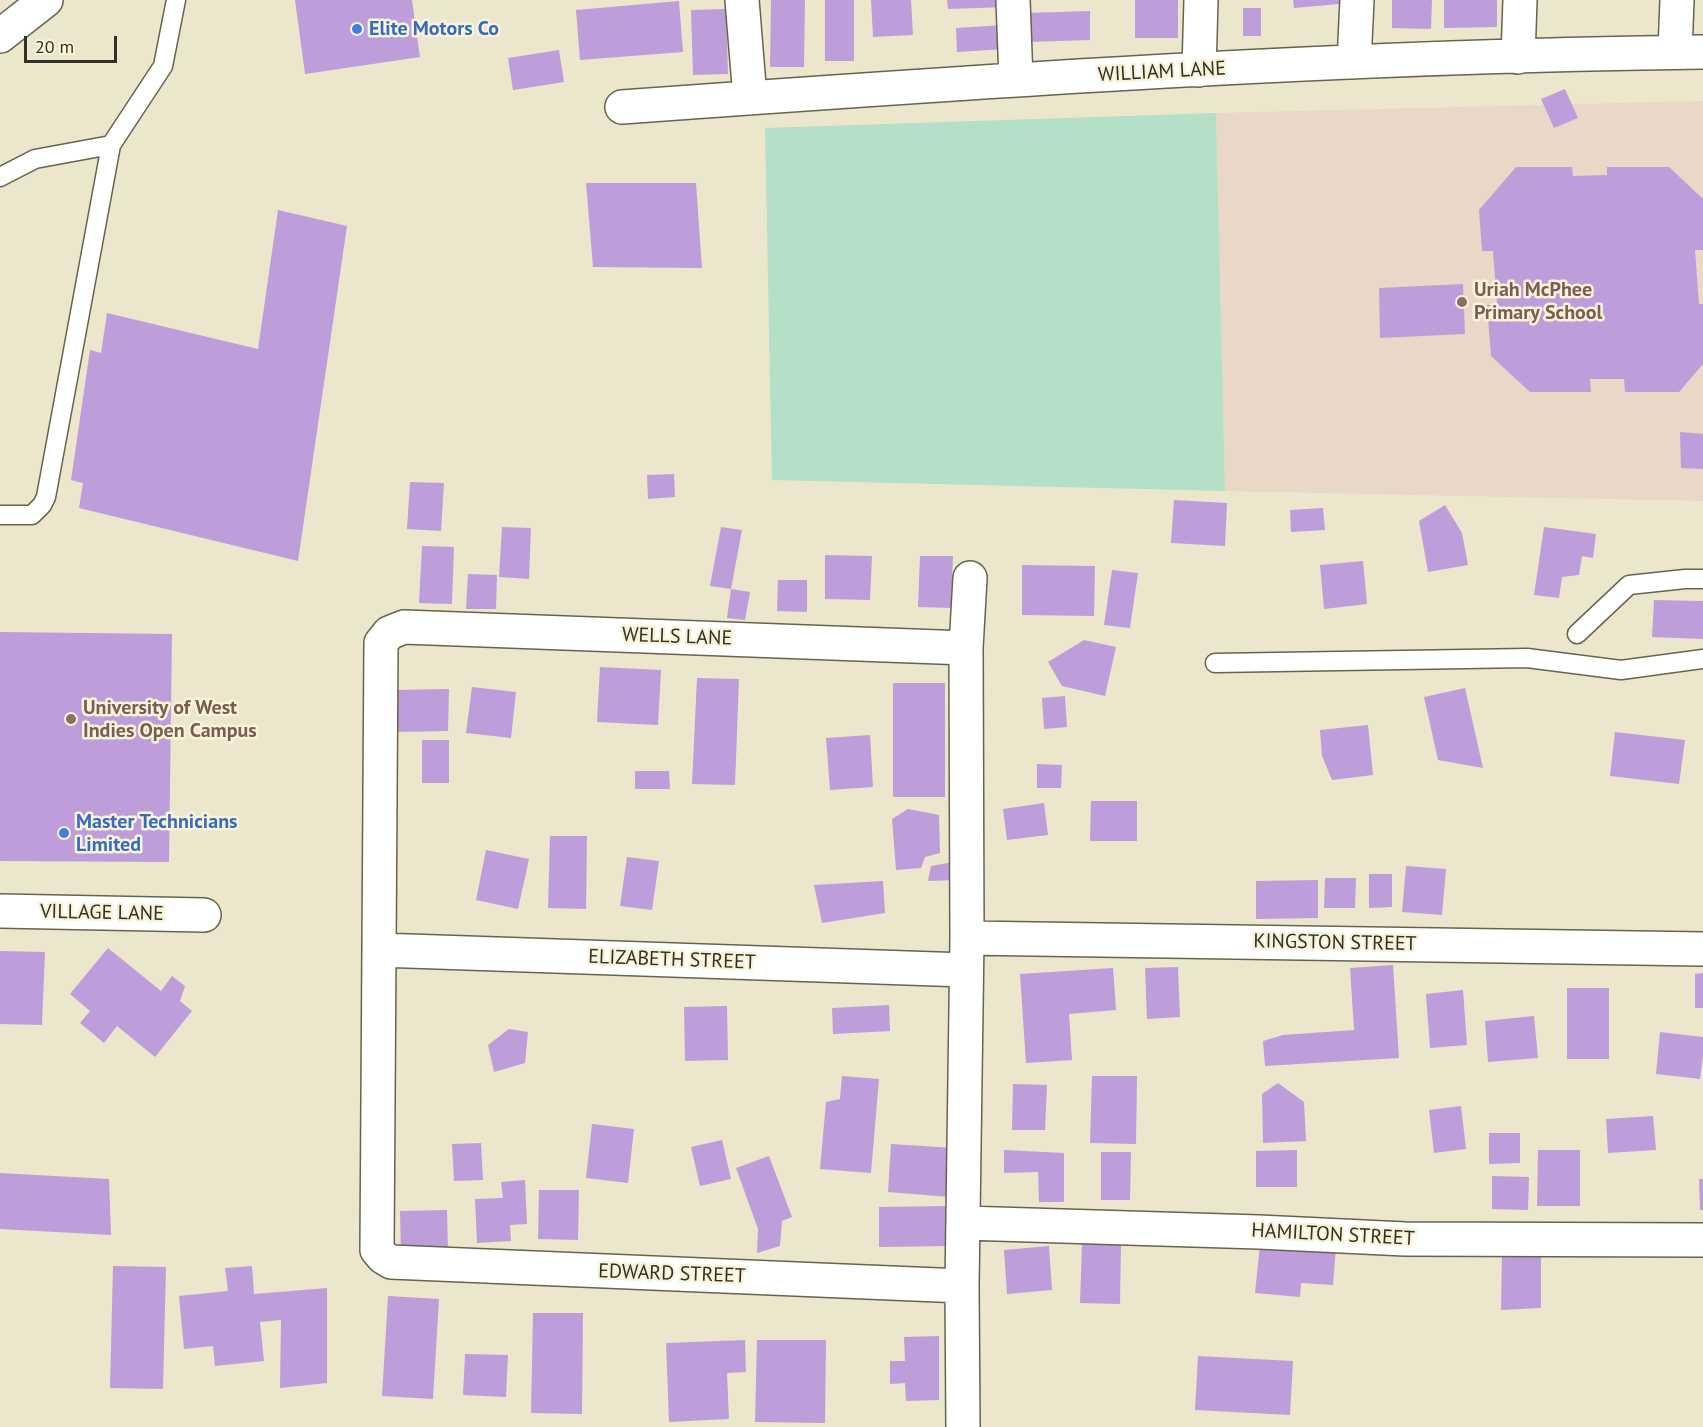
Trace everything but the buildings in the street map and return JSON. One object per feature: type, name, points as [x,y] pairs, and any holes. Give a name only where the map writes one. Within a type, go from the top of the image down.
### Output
[{"type":"street","points":[[0,36],[46,0]]},
{"type":"street","points":[[742,0],[750,98]]},
{"type":"street","points":[[1013,0],[1016,81]]},
{"type":"street","points":[[1199,70],[1201,0]]},
{"type":"street","points":[[1354,63],[1357,0]]},
{"type":"street","points":[[1518,57],[1520,0]]},
{"type":"street","points":[[1677,0],[1689,52]]},
{"type":"street","name":"WILLIAM LANE","points":[[622,107],[1199,70],[1689,52]]},
{"type":"street","points":[[963,1427],[962,1286],[967,954],[966,648],[970,578]]},
{"type":"street","name":"WELLS LANE","points":[[379,950],[381,643],[389,633],[404,627],[966,648]]},
{"type":"street","name":"VILLAGE LANE","points":[[0,912],[204,915]]},
{"type":"street","name":"KINGSTON STREET","points":[[967,954],[1703,949]]},
{"type":"street","name":"ELIZABETH STREET","points":[[379,950],[967,954]]},
{"type":"street","name":"EDWARD STREET","points":[[379,950],[377,1250],[383,1257],[392,1262],[403,1263],[962,1286]]},
{"type":"street","name":"HAMILTON STREET","points":[[964,1222],[1247,1231],[1405,1239],[1703,1240]]},
{"type":"lane","points":[[0,515],[32,514],[42,505],[46,497],[111,145],[163,66],[176,0]]},
{"type":"lane","points":[[0,177],[35,159],[111,145]]},
{"type":"lane","points":[[1578,634],[1629,585],[1703,579]]},
{"type":"lane","points":[[1215,663],[1527,658],[1621,670],[1703,659]]},
{"type":"shaded area","name":"Uriah McPhee Primary School","points":[[1703,101],[1703,501],[1225,491],[1216,113]]},
{"type":"green space","points":[[1216,113],[1225,491],[772,480],[765,128]]},
{"type":"place","name":"Elite Motors Co","points":[[357,29]]},
{"type":"place","name":"Uriah McPhee Primary School","points":[[1462,302]]},
{"type":"place","name":"University of West Indies Open Campus","points":[[71,719]]},
{"type":"place","name":"Master Technicians Limited","points":[[64,833]]}]
